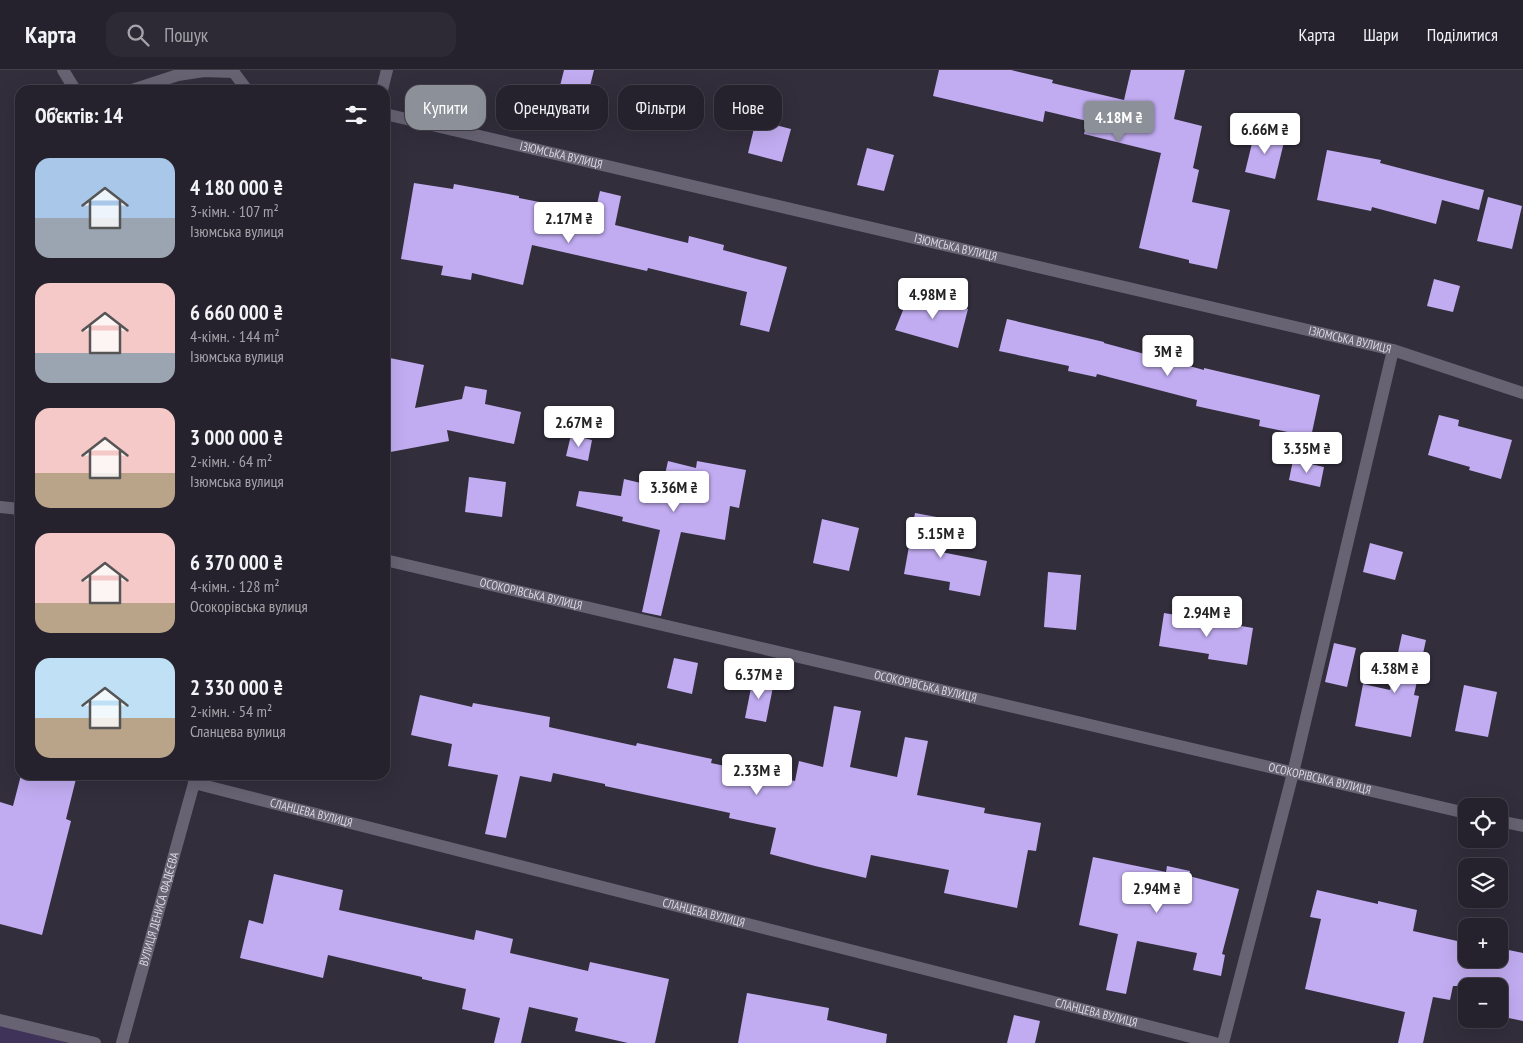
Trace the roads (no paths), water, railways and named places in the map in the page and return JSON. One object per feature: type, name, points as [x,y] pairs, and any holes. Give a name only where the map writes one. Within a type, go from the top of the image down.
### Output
[{"type":"street","points":[[62,70],[72,85]]},
{"type":"street","points":[[383,85],[387,70]]},
{"type":"street","points":[[147,85],[178,75],[204,71],[232,71],[243,85]]},
{"type":"street","name":"ІЗЮМСЬКА ВУЛИЦЯ","points":[[390,115],[1394,350],[1523,393]]},
{"type":"street","points":[[1223,1043],[1293,772],[1394,350]]},
{"type":"street","points":[[0,507],[15,508]]},
{"type":"street","name":"ОСОКОРІВСЬКА ВУЛИЦЯ","points":[[390,561],[1458,811]]},
{"type":"street","name":"ВУЛИЦЯ ДЕНИСА ФАДЄЄВА","points":[[122,1043],[195,780]]},
{"type":"street","name":"СЛАНЦЕВА ВУЛИЦЯ","points":[[199,780],[1215,1043]]},
{"type":"street","points":[[1508,823],[1523,826]]},
{"type":"street","points":[[0,1020],[95,1043]]}]
